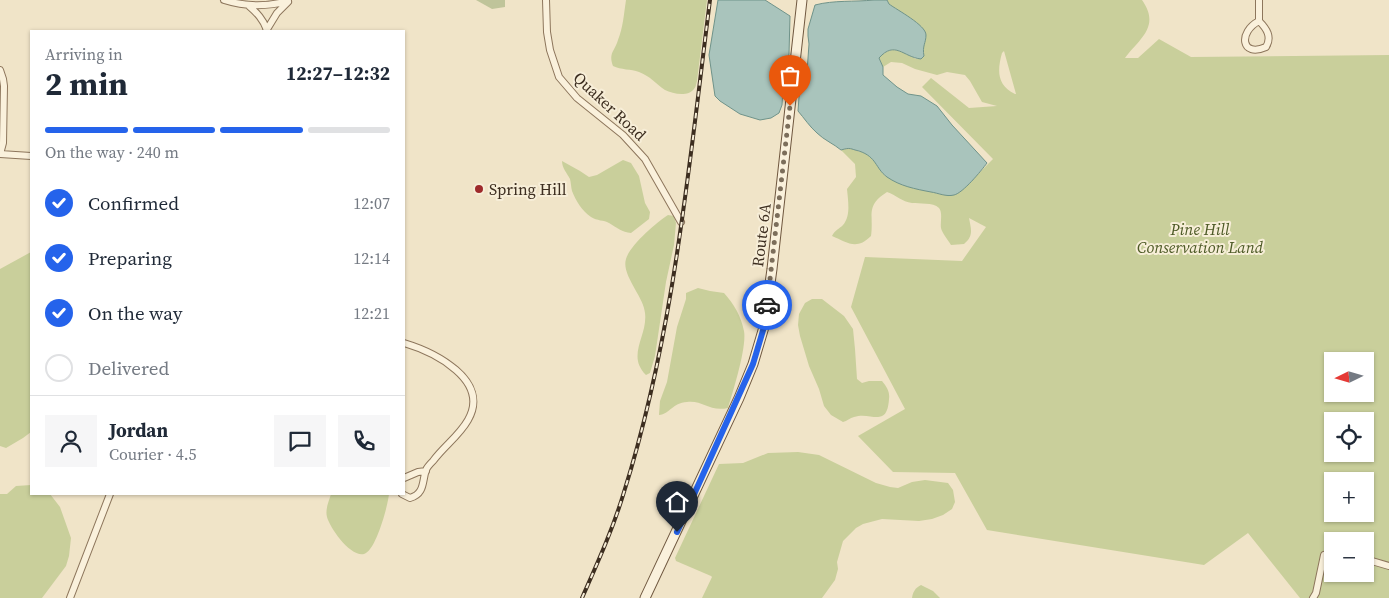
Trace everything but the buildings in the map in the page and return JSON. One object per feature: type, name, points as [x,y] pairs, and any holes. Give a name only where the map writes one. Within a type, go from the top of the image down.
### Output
[{"type":"main road","name":"Route 6A","points":[[646,598],[739,398],[753,364],[764,327],[802,0]]},
{"type":"street","points":[[224,0],[248,6],[272,5],[290,1]]},
{"type":"street","name":"Quaker Road","points":[[546,0],[547,32],[550,50],[559,77],[577,98],[623,136],[645,159],[681,222]]},
{"type":"street","points":[[1259,0],[1259,21],[1266,28],[1269,38],[1266,47],[1253,50],[1246,46],[1246,32],[1259,21]]},
{"type":"street","points":[[267,30],[277,13],[290,1]]},
{"type":"street","points":[[248,6],[259,15],[264,22],[266,30]]},
{"type":"street","points":[[0,70],[4,86],[3,143],[0,154],[30,156]]},
{"type":"street","points":[[404,495],[410,498],[421,490],[426,471],[441,451],[457,435],[472,410],[472,392],[468,382],[455,369],[418,347],[405,343]]},
{"type":"street","points":[[405,478],[426,471]]},
{"type":"street","points":[[70,598],[110,495]]},
{"type":"street","points":[[1312,598],[1316,593],[1324,555]]},
{"type":"street","points":[[1374,562],[1389,566]]},
{"type":"green space","points":[[476,0],[505,0],[505,7],[492,9]]},
{"type":"green space","points":[[626,0],[707,0],[697,81],[691,92],[676,94],[665,90],[643,74],[613,66],[612,55],[621,31]]},
{"type":"green space","name":"Pine Hill Conservation Land","points":[[887,0],[1142,0],[1147,9],[1149,25],[1142,38],[1125,58],[1138,58],[1159,39],[1191,57],[1389,55],[1389,598],[1300,598],[1248,533],[1204,565],[987,530],[955,473],[893,472],[858,436],[905,409],[851,307],[865,257],[962,261],[986,227],[969,218],[971,232],[967,241],[964,244],[951,245],[942,230],[939,208],[930,204],[908,202],[887,192],[880,197],[873,207],[871,236],[866,241],[852,244],[832,236],[846,221],[848,208],[847,189],[856,177],[855,164],[841,150],[850,147],[860,152],[865,152],[875,161],[885,176],[945,195],[955,195],[993,159],[922,87],[931,78],[969,108],[997,106],[982,102],[965,75],[947,72],[937,75],[902,63],[891,62],[883,67],[879,58],[888,51],[901,51],[916,59],[924,56],[923,48],[926,37],[889,4]],"holes":[[[1004,51],[1016,94],[1005,86],[1000,77],[999,66]]]},
{"type":"green space","points":[[623,160],[631,163],[639,176],[645,203],[650,212],[649,219],[631,233],[593,218],[585,212],[572,191],[570,179],[562,164],[562,161],[589,177],[597,175]]},
{"type":"green space","points":[[668,215],[674,216],[676,223],[674,245],[666,282],[655,356],[650,373],[646,375],[640,368],[638,360],[639,345],[644,330],[644,307],[625,265],[628,253],[638,241]]},
{"type":"green space","points":[[30,253],[30,433],[6,448],[0,446],[0,269]]},
{"type":"green space","points":[[698,288],[724,293],[737,310],[743,326],[744,338],[739,369],[728,408],[721,409],[687,402],[678,404],[666,413],[659,415],[660,401],[667,382],[677,327],[686,299],[686,293]]},
{"type":"green space","points":[[812,299],[822,299],[844,316],[853,329],[857,379],[862,383],[882,381],[889,392],[888,408],[882,416],[853,417],[843,422],[831,415],[824,406],[809,366],[798,325],[799,314],[805,303]]},
{"type":"green space","points":[[798,452],[819,455],[876,483],[890,487],[898,488],[912,482],[925,480],[948,483],[953,490],[955,502],[952,509],[932,519],[919,521],[882,519],[856,528],[843,541],[837,562],[838,569],[835,580],[822,598],[702,598],[712,577],[676,561],[675,558],[719,464],[743,463],[768,453]]},
{"type":"green space","points":[[30,485],[30,495],[51,495],[60,507],[71,538],[66,566],[42,598],[0,598],[0,494],[7,494],[16,486]]},
{"type":"green space","points":[[331,495],[389,495],[377,537],[373,545],[364,554],[353,551],[341,541],[327,517]]},
{"type":"green space","points":[[921,585],[933,591],[940,598],[912,598],[917,587]]},
{"type":"water","points":[[718,0],[765,0],[790,16],[789,54],[782,105],[779,113],[771,118],[760,120],[740,114],[715,96],[709,55]]},
{"type":"water","points":[[887,0],[889,4],[921,27],[926,35],[923,50],[924,56],[921,59],[895,50],[890,50],[879,58],[883,67],[883,75],[908,94],[921,96],[937,106],[987,163],[967,186],[954,195],[945,195],[913,188],[892,180],[883,174],[873,159],[865,153],[850,149],[841,150],[823,138],[798,111],[799,97],[807,72],[808,29],[815,5]]},
{"type":"railway","points":[[582,598],[620,506],[656,371],[678,248],[710,0]]},
{"type":"way so far","points":[[767,305],[790,106]]},
{"type":"place","name":"Spring Hill","points":[[479,189]]},
{"type":"route","points":[[677,532],[753,364],[764,327],[767,305]]}]
